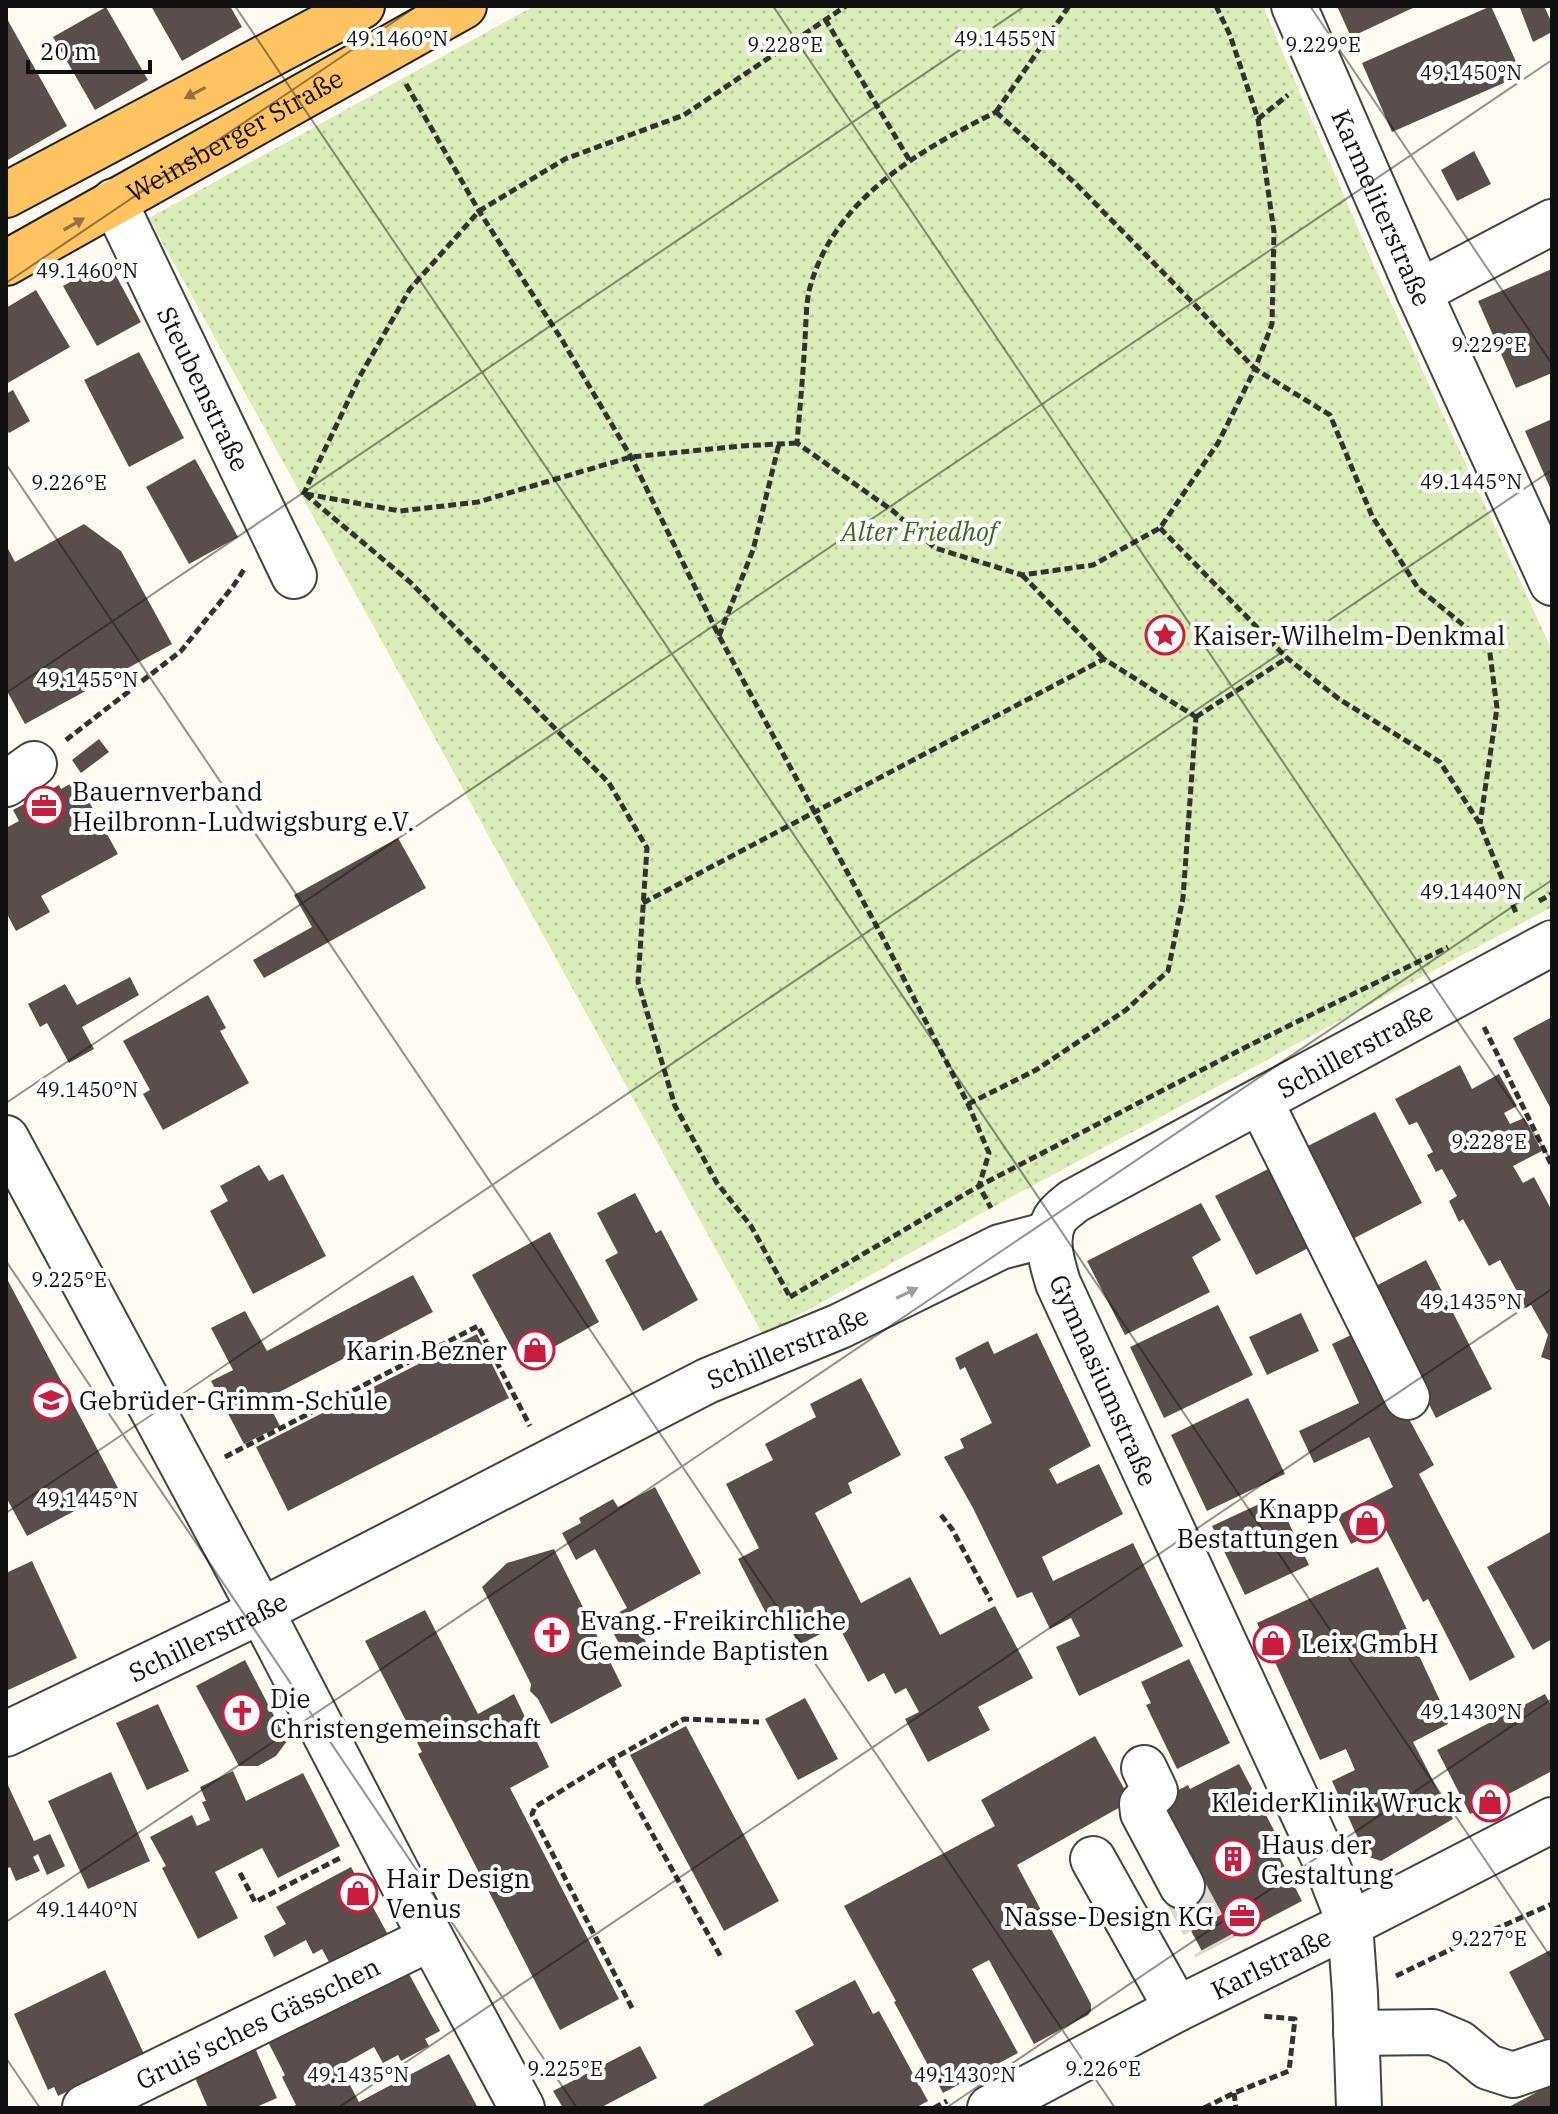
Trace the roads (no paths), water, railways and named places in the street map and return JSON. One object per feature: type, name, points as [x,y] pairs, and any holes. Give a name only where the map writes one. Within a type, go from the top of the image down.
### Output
[{"type":"main road","name":"Weinsberger Straße","points":[[6,195],[362,6]]},
{"type":"main road","name":"Weinsberger Straße","points":[[6,263],[464,6]]},
{"type":"street","name":"Karmeliterstraße","points":[[1294,6],[1419,292],[1552,583]]},
{"type":"street","name":"Steubenstraße","points":[[114,201],[294,576]]},
{"type":"street","points":[[1419,292],[1552,222]]},
{"type":"street","name":"Schillerstraße","points":[[6,1734],[261,1611],[707,1381],[840,1326],[1000,1247],[1050,1234],[1056,1218],[1074,1201],[1552,943]]},
{"type":"street","points":[[1260,1101],[1407,1397]]},
{"type":"street","points":[[6,1138],[261,1611],[522,2108]]},
{"type":"street","name":"Gymnasiumstraße","points":[[1050,1234],[1050,1255],[1058,1283],[1327,1865],[1350,1924],[1359,2108]]},
{"type":"street","points":[[1144,1768],[1155,1791],[1142,1804],[1143,1813],[1182,1886]]},
{"type":"street","name":"Karlstraße","points":[[1002,2105],[1177,2009],[1224,1964],[1350,1924],[1552,1820]]},
{"type":"street","points":[[1093,1859],[1177,2009]]},
{"type":"street","name":"Gruis'sches Gässchen","points":[[85,2107],[431,1938]]},
{"type":"street","points":[[1356,2033],[1433,2032],[1459,2043],[1488,2067],[1513,2075],[1551,2062]]},
{"type":"tunnel","points":[[1182,1886],[1215,1947]]},
{"type":"place","name":"Kaiser-Wilhelm-Denkmal","points":[[1165,635]]},
{"type":"place","name":"Bauernverband Heilbronn-Ludwigsburg e.V.","points":[[44,806]]},
{"type":"place","name":"Karin Bezner","points":[[535,1350]]},
{"type":"place","name":"Gebrüder-Grimm-Schule","points":[[51,1400]]},
{"type":"place","name":"Knapp Bestattungen","points":[[1367,1523]]},
{"type":"place","name":"Evang.-Freikirchliche Gemeinde Baptisten","points":[[552,1635]]},
{"type":"place","name":"Leix GmbH","points":[[1273,1643]]},
{"type":"place","name":"Die Christengemeinschaft","points":[[242,1713]]},
{"type":"place","name":"KleiderKlinik Wruck","points":[[1490,1802]]},
{"type":"place","name":"Haus der Gestaltung","points":[[1233,1859]]},
{"type":"place","name":"Hair Design Venus","points":[[358,1893]]},
{"type":"place","name":"Nasse-Design KG","points":[[1242,1916]]},
{"type":"park label","name":"Alter Friedhof","points":[[919,531]]}]
